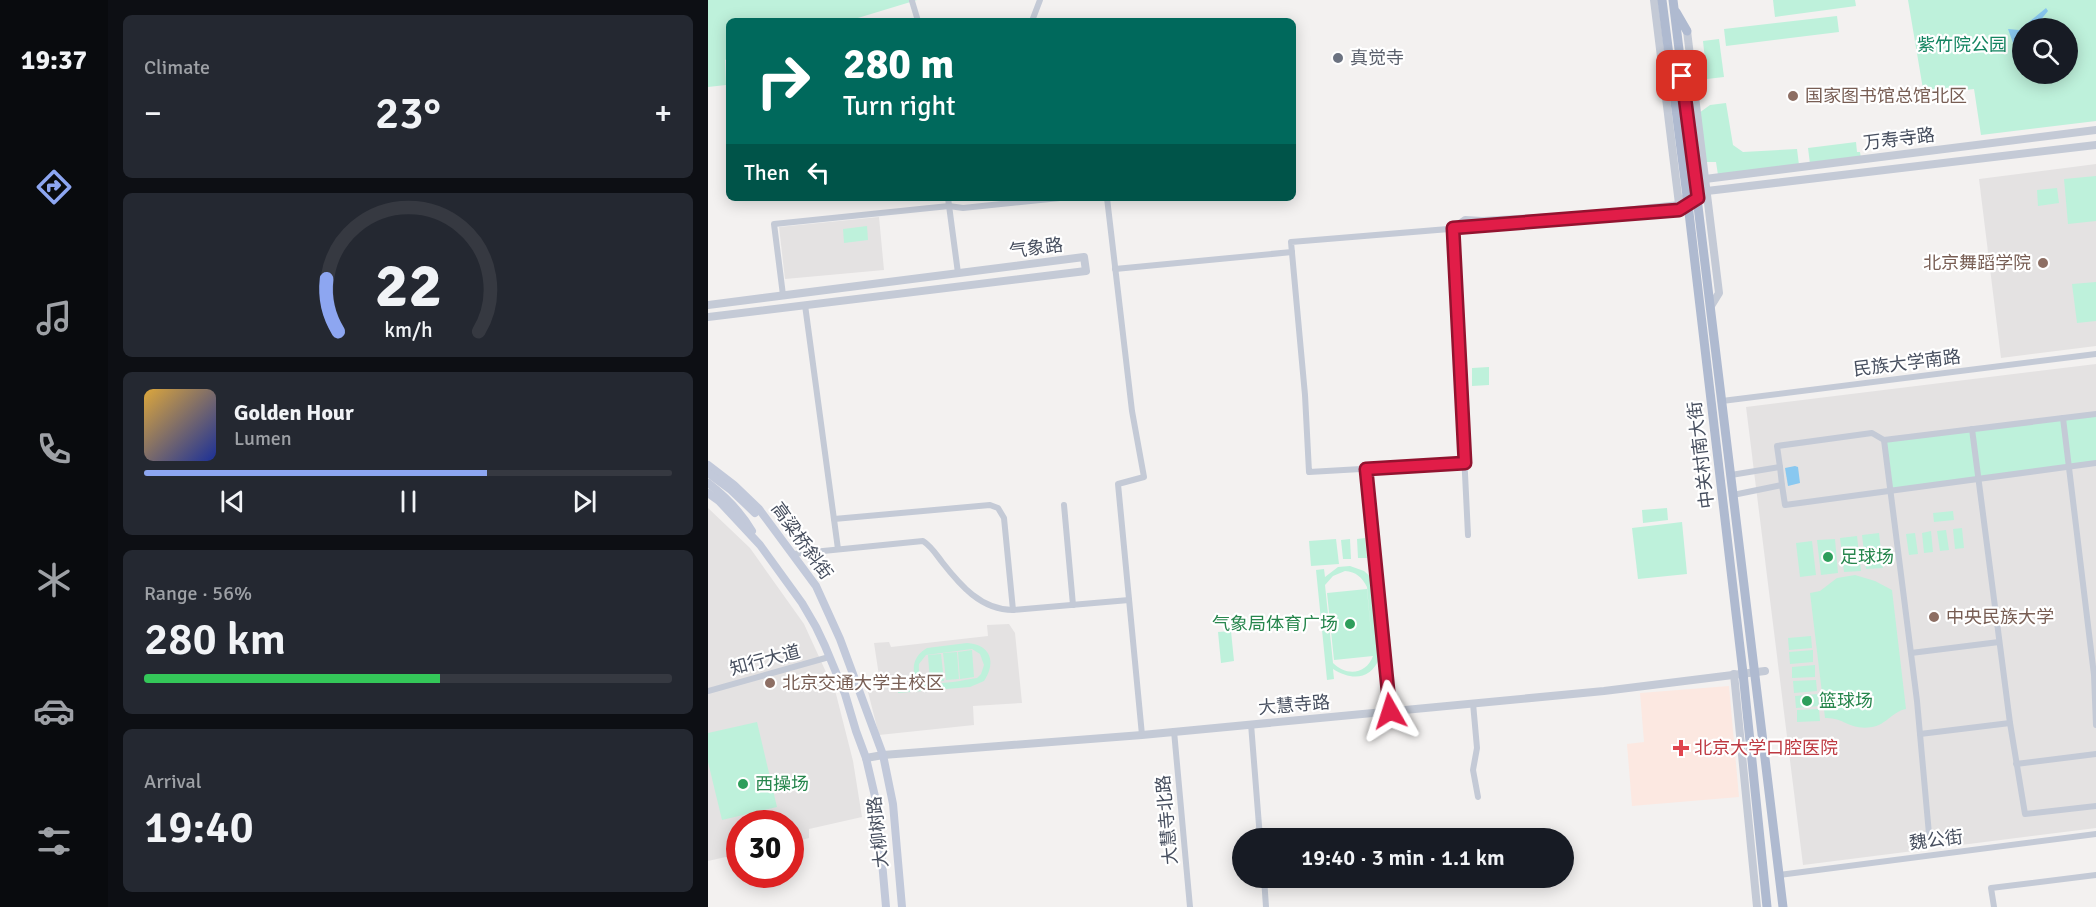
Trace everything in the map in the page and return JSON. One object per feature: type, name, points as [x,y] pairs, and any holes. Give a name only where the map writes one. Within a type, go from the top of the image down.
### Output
[{"type":"main road","name":"中关村南大街","points":[[1662,0],[1683,203],[1767,907]]},
{"type":"main road","points":[[1673,4],[1687,31]]},
{"type":"main road","name":"中关村南大街","points":[[1673,4],[1784,907]]},
{"type":"main road","points":[[1663,58],[1671,72]]},
{"type":"main road","name":"高粱桥斜街","points":[[708,465],[734,485],[759,509],[816,586],[840,639],[883,755]]},
{"type":"main road","points":[[708,473],[731,490],[775,531]]},
{"type":"main road","points":[[708,483],[746,519],[760,544]]},
{"type":"main road","name":"高粱桥斜街","points":[[708,493],[760,544],[802,603],[830,657],[866,758]]},
{"type":"main road","name":"大柳树路","points":[[883,755],[893,804],[902,907]]},
{"type":"main road","name":"大柳树路","points":[[866,758],[877,805],[886,907]]},
{"type":"street","points":[[1033,18],[1040,0]]},
{"type":"street","name":"中关村南大街","points":[[1654,0],[1683,203]]},
{"type":"street","points":[[912,1],[917,18]]},
{"type":"street","name":"中关村南大街","points":[[1687,31],[1719,293],[1711,306]]},
{"type":"street","name":"万寿寺路","points":[[1705,179],[2096,130]]},
{"type":"street","name":"万寿寺路","points":[[1707,191],[2096,145]]},
{"type":"street","points":[[1697,193],[1705,179]]},
{"type":"street","points":[[1465,463],[1309,472],[1305,395],[1291,242],[1453,228],[1683,203],[1697,193],[1707,191]]},
{"type":"street","points":[[948,201],[958,273]]},
{"type":"street","points":[[783,295],[774,224],[949,206],[963,208],[1031,201]]},
{"type":"street","points":[[1107,201],[1132,411],[1144,477],[1118,484],[1142,735]]},
{"type":"street","points":[[1453,228],[1468,535]]},
{"type":"street","points":[[1115,269],[1292,252]]},
{"type":"street","name":"气象路","points":[[708,304],[1084,257],[1086,271],[708,316]]},
{"type":"street","points":[[1020,266],[1021,279]]},
{"type":"street","points":[[805,305],[838,549]]},
{"type":"street","name":"民族大学南路","points":[[1722,401],[2096,354]]},
{"type":"street","points":[[2096,414],[1884,440],[1872,433],[1777,446],[1785,505],[2096,463]]},
{"type":"street","points":[[2063,418],[2095,675],[2096,725]]},
{"type":"street","points":[[1972,429],[2010,723],[2025,814],[2096,806]]},
{"type":"street","points":[[1884,440],[1911,653],[1929,834]]},
{"type":"street","points":[[1731,475],[1780,467]]},
{"type":"street","points":[[1366,469],[1390,711]]},
{"type":"street","points":[[1733,495],[1782,485]]},
{"type":"street","points":[[834,519],[990,505],[998,508],[1004,518],[1013,610]]},
{"type":"street","points":[[1064,506],[1073,605]]},
{"type":"street","points":[[793,554],[923,541],[967,592],[1000,610],[1129,600]]},
{"type":"street","points":[[1911,653],[1999,642]]},
{"type":"street","name":"知行大道","points":[[708,691],[830,657]]},
{"type":"street","name":"大慧寺路","points":[[866,758],[1142,735],[1659,685],[1765,672]]},
{"type":"street","name":"中关村南大街","points":[[1739,674],[1758,907]]},
{"type":"street","points":[[1473,703],[1477,748],[1473,770],[1478,796]]},
{"type":"street","points":[[1920,734],[2010,723]]},
{"type":"street","points":[[1251,724],[1259,828]]},
{"type":"street","name":"大慧寺北路","points":[[1174,731],[1190,907]]},
{"type":"street","points":[[2016,764],[2096,754]]},
{"type":"street","name":"魏公街","points":[[1779,875],[2096,834]]},
{"type":"street","points":[[1994,907],[1991,888],[2096,875]]},
{"type":"street","points":[[1265,888],[1266,907]]},
{"type":"shaded area","name":"北京舞蹈学院","points":[[2096,164],[2096,346],[2001,358],[1979,179]]},
{"type":"shaded area","points":[[879,217],[884,270],[785,279],[779,227]]},
{"type":"shaded area","name":"中央民族大学","points":[[2096,364],[2096,828],[1803,865],[1746,407]]},
{"type":"shaded area","name":"北京交通大学主校区","points":[[708,508],[750,548],[804,624],[836,694],[853,761],[862,817],[809,829],[809,838],[804,839],[804,810],[726,810],[726,857],[708,861]]},
{"type":"shaded area","points":[[1009,624],[1015,633],[1022,703],[973,706],[974,725],[879,735],[868,692],[881,689],[874,643],[889,642],[891,647],[988,636],[987,625]]},
{"type":"shaded area","name":"北京大学口腔医院","points":[[1729,686],[1739,797],[1632,806],[1627,744],[1644,742],[1640,693]]},
{"type":"green space","points":[[708,0],[917,0],[858,18],[726,18],[726,85],[708,87]]},
{"type":"green space","points":[[1773,0],[1855,0],[1856,6],[1775,17]]},
{"type":"green space","name":"紫竹院公园","points":[[1908,0],[2096,0],[2096,121],[1981,135],[1974,89],[1924,95]]},
{"type":"green space","points":[[1837,16],[1839,32],[1726,46],[1724,29]]},
{"type":"green space","points":[[1719,39],[1724,77],[1707,79],[1703,41]]},
{"type":"green space","points":[[1726,103],[1733,145],[1743,152],[1797,149],[1799,165],[1718,175],[1716,162],[1706,162],[1699,113],[1710,105]]},
{"type":"green space","points":[[1856,142],[1857,152],[1860,152],[1861,158],[1810,164],[1808,148]]},
{"type":"green space","points":[[2096,176],[2096,221],[2068,224],[2064,179]]},
{"type":"green space","points":[[2057,188],[2059,203],[2038,206],[2037,190]]},
{"type":"green space","points":[[867,226],[868,240],[844,243],[843,229]]},
{"type":"green space","points":[[2096,282],[2096,321],[2077,323],[2072,284]]},
{"type":"green space","points":[[1489,367],[1489,385],[1472,386],[1472,368]]},
{"type":"green space","points":[[2096,414],[2096,463],[1891,490],[1884,440]]},
{"type":"green space","points":[[1667,508],[1668,520],[1643,523],[1642,510]]},
{"type":"green space","points":[[1953,511],[1954,520],[1934,522],[1933,513]]},
{"type":"green space","points":[[1682,522],[1687,574],[1638,579],[1632,528]]},
{"type":"green space","points":[[1962,528],[1964,548],[1955,549],[1953,529]]},
{"type":"green space","points":[[1946,530],[1949,550],[1940,551],[1937,531]]},
{"type":"green space","points":[[1931,531],[1933,552],[1924,553],[1922,533]]},
{"type":"green space","name":"足球场","points":[[1879,533],[1883,568],[1866,569],[1862,535]]},
{"type":"green space","points":[[1915,533],[1918,554],[1909,555],[1906,534]]},
{"type":"green space","name":"足球场","points":[[1857,536],[1861,571],[1844,572],[1840,538]]},
{"type":"green space","points":[[1365,538],[1367,558],[1358,558],[1357,539]]},
{"type":"green space","points":[[1336,539],[1339,564],[1311,566],[1309,541]]},
{"type":"green space","points":[[1350,539],[1351,559],[1343,559],[1341,540]]},
{"type":"green space","name":"足球场","points":[[1835,539],[1838,573],[1821,575],[1817,540]]},
{"type":"green space","name":"足球场","points":[[1812,541],[1816,575],[1800,577],[1796,543]]},
{"type":"green space","points":[[1350,566],[1364,571],[1373,579],[1380,657],[1372,670],[1366,674],[1354,677],[1333,669],[1334,679],[1327,680],[1316,570],[1324,569],[1325,577],[1338,567]],"holes":[[[1345,571],[1358,576],[1367,587],[1373,655],[1367,589],[1327,593],[1334,660],[1373,656],[1366,667],[1355,672],[1344,670],[1333,663],[1325,585],[1333,576]]]},
{"type":"green space","points":[[1855,575],[1875,581],[1892,590],[1906,709],[1897,712],[1877,726],[1864,728],[1825,718],[1810,593],[1820,591],[1837,578]]},
{"type":"green space","points":[[1231,631],[1234,661],[1221,663],[1218,632]]},
{"type":"green space","name":"篮球场","points":[[1811,636],[1812,648],[1789,650],[1788,638]]},
{"type":"green space","points":[[975,644],[986,650],[989,655],[988,674],[984,681],[970,687],[898,693],[898,687],[920,685],[915,675],[914,665],[918,656],[927,648]],"holes":[[[972,649],[980,654],[984,665],[977,678],[940,683],[924,679],[920,673],[919,664],[926,655]]]},
{"type":"green space","points":[[972,650],[974,677],[960,679],[958,652]]},
{"type":"green space","name":"篮球场","points":[[1813,650],[1813,662],[1790,664],[1789,652]]},
{"type":"green space","points":[[957,652],[959,679],[946,680],[943,653]]},
{"type":"green space","points":[[941,654],[944,681],[930,682],[928,655]]},
{"type":"green space","name":"篮球场","points":[[1815,665],[1815,677],[1792,678],[1792,667]]},
{"type":"green space","name":"篮球场","points":[[1816,680],[1817,691],[1794,693],[1793,681]]},
{"type":"green space","name":"篮球场","points":[[1818,694],[1819,706],[1796,708],[1795,696]]},
{"type":"green space","name":"篮球场","points":[[1819,709],[1820,721],[1797,722],[1797,710]]},
{"type":"green space","name":"西操场","points":[[757,722],[777,807],[764,810],[726,810],[726,819],[722,820],[708,762],[708,733]]},
{"type":"water","points":[[2046,8],[2048,11],[2042,18],[2034,18]]},
{"type":"water","points":[[1798,467],[1800,483],[1788,486],[1785,468]]},
{"type":"place","name":"真觉寺","points":[[1338,58]]},
{"type":"place","name":"国家图书馆总馆北区","points":[[1793,96]]},
{"type":"place","name":"北京舞蹈学院","points":[[2043,263]]},
{"type":"place","name":"足球场","points":[[1828,557]]},
{"type":"place","name":"中央民族大学","points":[[1934,617]]},
{"type":"place","name":"气象局体育广场","points":[[1350,624]]},
{"type":"place","name":"北京交通大学主校区","points":[[770,683]]},
{"type":"place","name":"篮球场","points":[[1807,701]]},
{"type":"place","name":"北京大学口腔医院","points":[[1681,748]]},
{"type":"place","name":"西操场","points":[[743,784]]},
{"type":"route","points":[[1390,711],[1366,469],[1465,463],[1453,228],[1679,210],[1698,198],[1682,76]]}]
